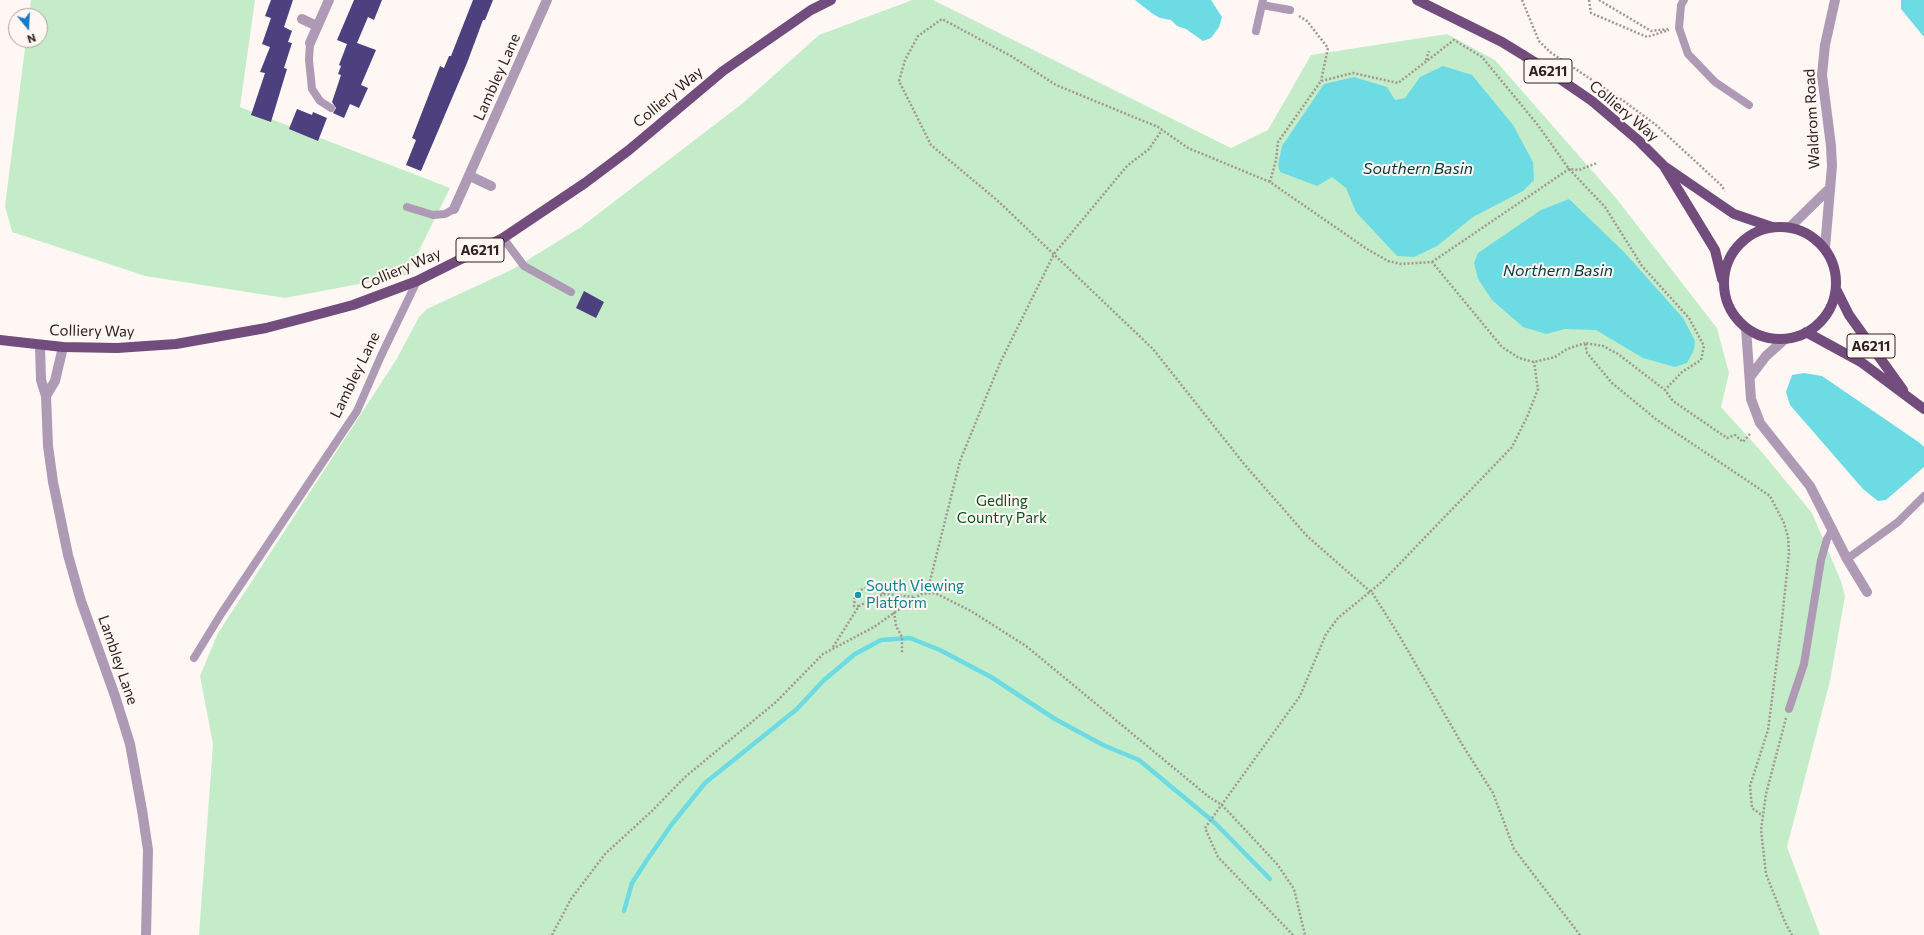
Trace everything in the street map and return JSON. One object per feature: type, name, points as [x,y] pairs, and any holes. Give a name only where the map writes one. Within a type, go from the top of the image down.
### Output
[{"type":"main road","name":"Colliery Way","points":[[0,340],[40,346],[63,347],[117,348],[176,344],[258,330],[353,305],[417,281],[503,238],[585,183],[629,150],[723,71],[811,10],[831,0]]},
{"type":"main road","name":"Colliery Way","points":[[1417,0],[1502,42],[1541,66],[1592,101],[1638,140],[1664,166],[1734,214],[1772,227]]},
{"type":"main road","name":"Colliery Way","points":[[1664,166],[1715,250],[1723,287]]},
{"type":"main road","points":[[1772,227],[1790,227],[1808,233],[1825,248],[1836,273],[1836,289],[1832,303],[1824,318],[1806,332],[1785,339],[1763,336],[1746,328],[1731,311],[1723,287],[1725,270],[1733,250],[1754,232],[1772,227]]},
{"type":"main road","name":"A6211","points":[[1836,289],[1849,316],[1911,399]]},
{"type":"main road","name":"A6211","points":[[1806,332],[1861,362],[1924,409]]},
{"type":"street","points":[[310,42],[329,0]]},
{"type":"street","name":"Lambley Lane","points":[[454,209],[470,176],[547,0]]},
{"type":"street","name":"Waldrom Road","points":[[1825,248],[1828,189],[1832,166],[1822,75],[1825,45],[1835,0]]},
{"type":"street","points":[[302,19],[317,26]]},
{"type":"street","points":[[470,176],[491,186]]},
{"type":"street","name":"Waldrom Road","points":[[1790,227],[1828,189]]},
{"type":"street","points":[[1746,328],[1752,399],[1760,423],[1810,486],[1847,559],[1867,592]]},
{"type":"street","points":[[1750,377],[1766,356],[1785,339]]},
{"type":"street","name":"Lambley Lane","points":[[40,346],[41,380],[46,396],[48,446],[53,482],[68,555],[81,601],[115,696],[130,744],[142,810],[148,850],[146,935]]},
{"type":"street","points":[[46,396],[55,381],[63,347]]},
{"type":"lane","points":[[1684,0],[1681,5],[1679,28],[1688,54],[1716,82],[1749,105]]},
{"type":"lane","points":[[1256,31],[1262,2],[1290,10]]},
{"type":"lane","points":[[310,42],[309,60],[312,88],[320,101],[330,108]]},
{"type":"lane","points":[[407,208],[433,215],[445,214],[454,209]]},
{"type":"lane","points":[[503,238],[524,266],[571,292]]},
{"type":"lane","name":"Lambley Lane","points":[[194,658],[221,614],[357,411],[381,356],[417,281]]},
{"type":"lane","points":[[1847,559],[1898,522],[1924,496]]},
{"type":"lane","points":[[1789,709],[1804,664],[1821,560],[1827,539],[1833,529]]},
{"type":"path","points":[[1522,0],[1539,41],[1550,52],[1625,102],[1656,125],[1721,184],[1725,191]]},
{"type":"path","points":[[1589,0],[1591,13],[1647,37],[1679,28]]},
{"type":"path","points":[[1599,0],[1650,31],[1679,28]]},
{"type":"path","points":[[1270,182],[1276,160],[1278,142],[1321,81],[1328,48],[1307,21],[1290,10]]},
{"type":"path","points":[[1580,935],[1514,849],[1492,793],[1400,637],[1369,591],[1307,536],[1244,464],[1153,349],[998,201],[931,145],[899,81],[906,60],[918,36],[942,19],[1011,56],[1056,85],[1162,130],[1188,148],[1270,182],[1367,249],[1388,261],[1401,264],[1432,262],[1569,169],[1579,170],[1597,163]]},
{"type":"path","points":[[1321,81],[1354,73],[1398,83],[1454,40],[1482,57],[1536,124],[1569,169],[1605,207],[1642,266],[1689,318],[1704,346],[1701,360],[1682,372],[1665,390]]},
{"type":"path","points":[[1426,61],[1429,52]]},
{"type":"path","points":[[927,593],[960,461],[1000,363],[1054,254],[1127,166],[1149,148],[1162,130]]},
{"type":"path","points":[[1432,262],[1502,347],[1519,358],[1534,362],[1555,357],[1567,349],[1585,343],[1603,346],[1618,354],[1665,390],[1673,401],[1727,438],[1735,435],[1744,442],[1750,434]]},
{"type":"path","points":[[1585,343],[1587,353],[1612,383],[1657,420],[1770,496],[1784,523],[1788,537],[1789,553],[1768,730],[1750,786],[1752,808],[1763,816]]},
{"type":"path","points":[[1293,935],[1218,857],[1205,828],[1212,816],[1222,805],[1248,766],[1300,696],[1326,634],[1338,618],[1383,581],[1512,447],[1527,417],[1538,389],[1534,362]]},
{"type":"path","points":[[859,606],[854,606],[855,596],[858,591],[870,586],[880,589],[883,594]]},
{"type":"path","points":[[552,935],[571,899],[605,854],[652,811],[685,777],[776,702],[823,654],[874,627],[921,594],[935,593],[971,611],[1026,646],[1209,797],[1222,805],[1277,864],[1294,889],[1305,935]]},
{"type":"path","points":[[832,648],[859,606],[883,594],[916,597]]},
{"type":"path","points":[[894,612],[896,626],[902,637],[902,653]]},
{"type":"path","points":[[1789,709],[1766,794],[1761,830],[1766,874],[1785,922],[1792,935]]},
{"type":"green space","points":[[31,0],[255,0],[240,107],[450,188],[407,275],[285,298],[145,276],[12,232],[5,206],[25,48],[48,48],[48,8],[30,8]]},
{"type":"green space","name":"Gedling Country Park","points":[[912,0],[933,0],[1231,148],[1268,130],[1311,55],[1447,34],[1495,60],[1616,198],[1717,328],[1729,373],[1721,407],[1761,451],[1812,513],[1841,581],[1845,596],[1830,681],[1787,847],[1820,935],[199,935],[213,744],[200,676],[218,633],[396,360],[419,317],[427,309],[513,269],[581,227],[743,103],[819,35]]},
{"type":"water","points":[[1135,0],[1211,0],[1222,17],[1219,27],[1211,38],[1203,41],[1186,29],[1177,26],[1171,20],[1160,18],[1153,14]]},
{"type":"water","points":[[1901,0],[1924,0],[1924,37],[1901,9]]},
{"type":"water","name":"Southern Basin","points":[[1443,66],[1472,75],[1513,125],[1533,162],[1534,180],[1523,191],[1473,217],[1437,246],[1414,257],[1397,256],[1356,212],[1346,188],[1332,177],[1317,186],[1280,172],[1278,165],[1282,146],[1324,84],[1354,77],[1387,87],[1395,100],[1405,98],[1420,77]]},
{"type":"water","name":"Northern Basin","points":[[1569,199],[1624,252],[1683,318],[1695,341],[1694,350],[1687,363],[1675,367],[1643,358],[1596,330],[1565,329],[1546,334],[1523,327],[1492,300],[1478,279],[1474,263],[1478,253],[1541,210]]},
{"type":"water","points":[[1804,373],[1822,376],[1920,443],[1924,447],[1924,467],[1886,500],[1878,501],[1863,489],[1790,405],[1786,392],[1792,375]]},
{"type":"building","points":[[271,0],[293,0],[284,27],[292,31],[288,42],[292,43],[284,68],[287,69],[271,122],[251,115],[265,73],[260,72],[270,47],[262,44],[271,18],[265,16]]},
{"type":"building","points":[[354,0],[382,0],[374,20],[368,17],[357,43],[376,50],[361,85],[368,88],[359,108],[350,104],[344,118],[333,113],[336,108],[332,102],[341,75],[338,74],[341,66],[339,65],[347,44],[337,40]]},
{"type":"building","points":[[473,0],[493,0],[485,20],[483,20],[467,63],[421,171],[406,165],[416,140],[412,138],[440,66],[444,68],[449,56],[451,56]]},
{"type":"building","points":[[297,109],[312,115],[313,112],[327,118],[318,141],[289,129]]},
{"type":"building","points":[[584,291],[604,302],[596,318],[576,308]]},
{"type":"waterway","points":[[624,911],[632,883],[672,824],[705,783],[797,709],[823,681],[855,654],[881,640],[910,638],[940,650],[991,677],[1055,719],[1103,745],[1139,760],[1215,823],[1270,879]]},
{"type":"place","name":"South Viewing Platform","points":[[858,595]]}]
